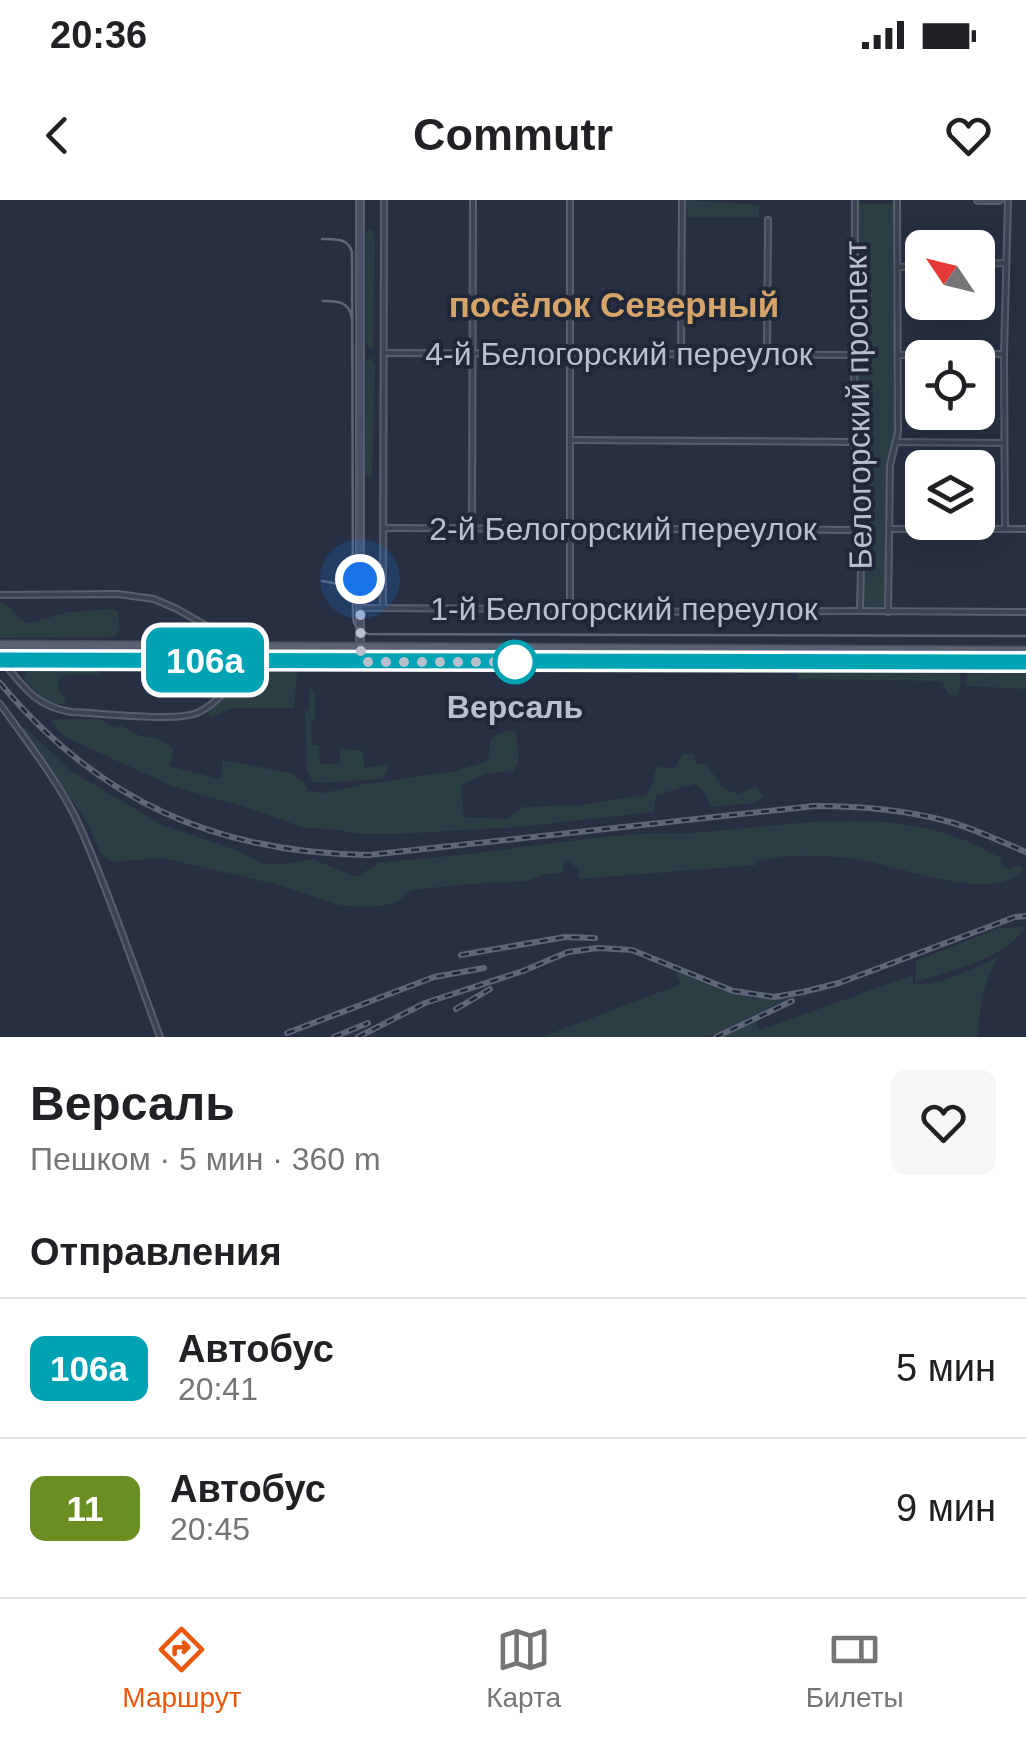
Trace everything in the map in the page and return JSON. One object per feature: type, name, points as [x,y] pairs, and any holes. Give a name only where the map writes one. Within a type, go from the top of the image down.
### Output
[{"type":"main road","points":[[360,200],[361,662]]},
{"type":"main road","points":[[978,200],[999,200]]},
{"type":"main road","points":[[0,645],[1026,651]]},
{"type":"main road","points":[[929,662],[930,650]]},
{"type":"main road","points":[[0,659],[1026,662]]},
{"type":"street","points":[[383,608],[384,200]]},
{"type":"street","points":[[472,528],[473,200]]},
{"type":"street","points":[[570,200],[570,608]]},
{"type":"street","points":[[681,354],[682,200]]},
{"type":"street","name":"Белогорский проспект","points":[[855,200],[854,442],[863,486],[860,610]]},
{"type":"street","name":"Белогорский проспект","points":[[888,612],[890,465],[897,442],[897,200]]},
{"type":"street","points":[[1005,529],[1008,200]]},
{"type":"street","points":[[767,355],[768,220]]},
{"type":"street","points":[[995,263],[1006,263]]},
{"type":"street","points":[[898,267],[905,267]]},
{"type":"street","name":"4-й Белогорский переулок","points":[[384,353],[854,355]]},
{"type":"street","points":[[898,356],[1004,354]]},
{"type":"street","points":[[570,440],[854,442]]},
{"type":"street","points":[[897,442],[1004,443]]},
{"type":"street","name":"2-й Белогорский переулок","points":[[384,528],[862,530]]},
{"type":"street","points":[[890,529],[1026,530]]},
{"type":"street","points":[[0,596],[118,594],[154,599],[243,647]]},
{"type":"street","name":"1-й Белогорский переулок","points":[[360,608],[1026,612]]},
{"type":"street","points":[[0,659],[35,698],[56,709],[184,716],[203,710],[216,700],[248,661]]},
{"type":"street","points":[[2,708],[80,828],[160,1037]]},
{"type":"shaded area","points":[[686,200],[759,205],[759,217],[687,217]]},
{"type":"shaded area","points":[[857,204],[896,204],[897,435],[888,472],[886,603],[881,610],[863,607],[861,603],[864,482],[856,441]]},
{"type":"shaded area","points":[[372,229],[373,349],[366,342],[366,232]]},
{"type":"shaded area","points":[[372,358],[372,478],[365,471],[366,361]]},
{"type":"shaded area","points":[[0,602],[28,623],[69,612],[112,609],[118,612],[120,630],[114,637],[0,638]]},
{"type":"shaded area","points":[[287,665],[297,670],[294,708],[231,708],[212,718],[207,713],[247,669]]},
{"type":"shaded area","points":[[100,666],[101,675],[66,675],[58,681],[58,689],[66,698],[64,704],[47,703],[23,678],[27,671],[37,668]]},
{"type":"shaded area","points":[[955,666],[960,673],[958,697],[948,694],[942,681],[797,679],[799,669]]},
{"type":"shaded area","points":[[967,667],[1026,667],[1026,689],[966,686]]},
{"type":"shaded area","points":[[309,687],[315,694],[312,745],[319,746],[320,764],[340,763],[340,748],[363,751],[365,768],[389,764],[383,779],[313,782],[307,771],[305,711],[309,710]]},
{"type":"shaded area","points":[[100,719],[113,728],[121,726],[140,736],[157,738],[174,749],[169,766],[220,779],[223,760],[291,773],[309,791],[325,793],[455,771],[485,762],[490,740],[502,733],[516,732],[519,761],[513,771],[485,774],[461,785],[464,817],[507,819],[524,807],[581,805],[646,795],[659,766],[671,769],[683,753],[694,754],[696,764],[706,764],[724,789],[738,794],[756,787],[764,796],[754,803],[710,807],[705,793],[695,784],[656,795],[654,812],[518,827],[396,834],[304,828],[174,787],[65,737],[52,724],[52,720]]},
{"type":"shaded area","points":[[22,729],[71,771],[164,826],[236,850],[263,864],[312,859],[357,877],[378,863],[636,834],[849,821],[927,829],[965,840],[1002,859],[1000,863],[1008,870],[1020,866],[1023,870],[1010,880],[969,883],[857,859],[795,856],[756,860],[756,865],[579,879],[578,869],[569,861],[564,864],[563,873],[527,881],[411,890],[398,902],[356,907],[163,858],[112,862],[101,854],[86,820]]},
{"type":"shaded area","points":[[1025,927],[990,956],[915,982],[916,961],[999,928]]},
{"type":"shaded area","points":[[1000,956],[986,985],[977,1037],[721,1037],[755,1019],[760,1030],[913,975],[913,984],[934,982]]},
{"type":"shaded area","points":[[676,972],[747,997],[791,997],[708,1037],[542,1037],[681,984]]},
{"type":"tram line","points":[[322,239],[344,242],[352,252],[353,616],[361,631],[1026,636]]},
{"type":"tram line","points":[[323,301],[345,305],[352,318]]},
{"type":"tram line","points":[[322,581],[344,585],[353,598]]},
{"type":"railway","points":[[0,683],[77,759],[119,789],[211,831],[261,844],[369,855],[830,806],[930,817],[1026,852]]},
{"type":"railway","points":[[358,1037],[425,1003],[568,952],[598,948],[632,950],[733,991],[774,997],[839,983],[1026,916]]},
{"type":"railway","points":[[461,955],[565,937],[595,938]]},
{"type":"railway","points":[[287,1033],[434,977],[484,968]]},
{"type":"railway","points":[[456,1009],[490,989]]},
{"type":"railway","points":[[716,1037],[792,1001]]},
{"type":"railway","points":[[334,1037],[368,1023]]},
{"type":"bus line","name":"106а","points":[[0,660],[1026,662]]},
{"type":"place","name":"Версаль","points":[[515,662]]},
{"type":"district","name":"посёлок Северный","points":[[614,304]]},
{"type":"route","points":[[360,579],[361,662],[524,662],[515,662]]}]
